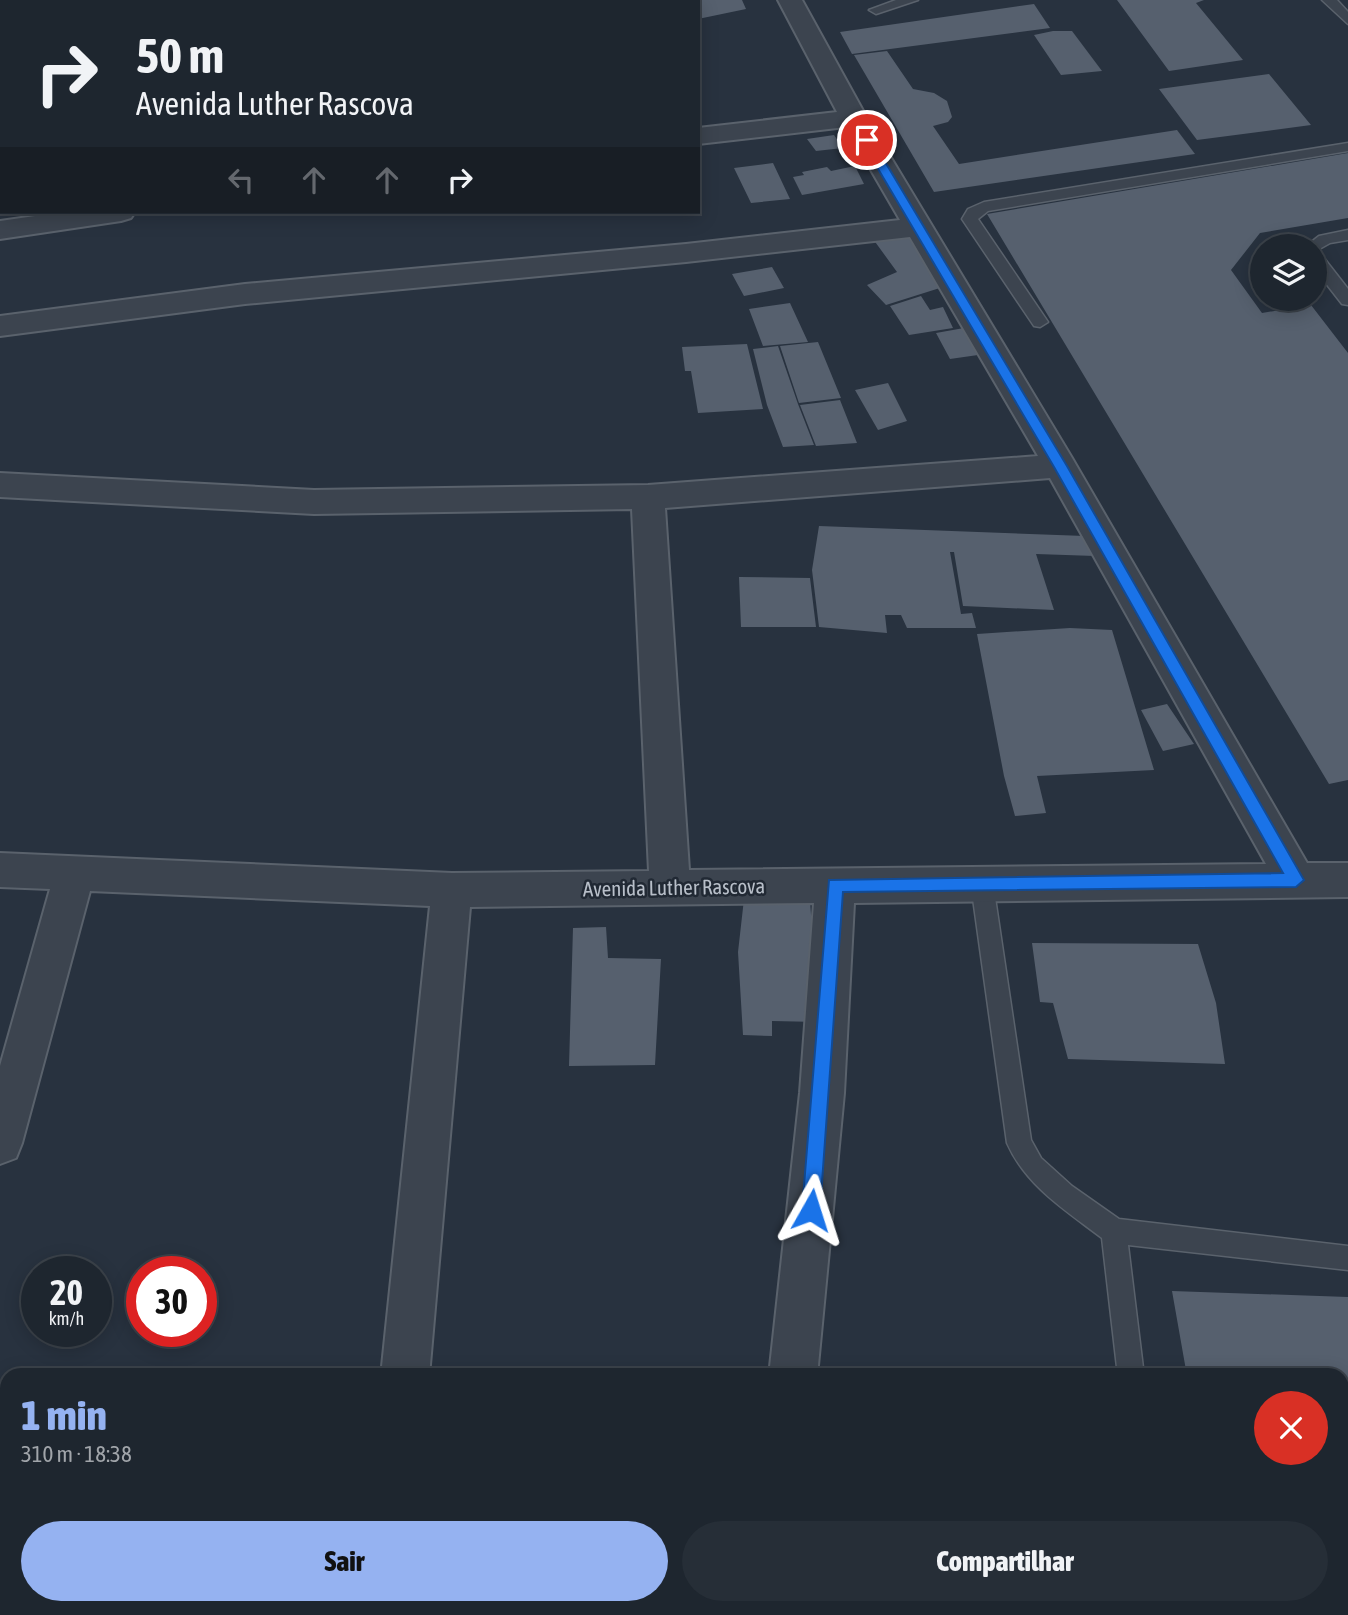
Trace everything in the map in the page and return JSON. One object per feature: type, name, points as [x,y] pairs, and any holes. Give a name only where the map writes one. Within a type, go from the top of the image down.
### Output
[{"type":"street","points":[[790,0],[854,118],[1060,466],[1296,880]]},
{"type":"street","points":[[700,136],[854,118]]},
{"type":"street","points":[[0,230],[108,214]]},
{"type":"street","points":[[0,326],[245,294],[673,255],[917,227]]},
{"type":"street","points":[[0,485],[314,502],[648,497],[1060,466]]},
{"type":"street","points":[[648,497],[670,888]]},
{"type":"street","name":"Avenida Luther Rascova","points":[[0,870],[452,890],[1348,880]]},
{"type":"street","points":[[0,1143],[75,872]]},
{"type":"street","points":[[794,1368],[822,1093],[835,885]]},
{"type":"street","points":[[406,1368],[452,890]]},
{"type":"lane","points":[[876,10],[911,0]]},
{"type":"lane","points":[[1329,0],[1348,20]]},
{"type":"lane","points":[[1040,322],[970,219],[974,212],[984,206],[1348,146]]},
{"type":"lane","points":[[1327,239],[1348,235]]},
{"type":"lane","points":[[1327,272],[1345,292]]},
{"type":"lane","points":[[982,884],[1019,1143],[1032,1166],[1063,1194],[1114,1231],[1348,1258]]},
{"type":"lane","points":[[1114,1231],[1130,1368]]},
{"type":"building","points":[[700,0],[742,0],[746,9],[700,19]]},
{"type":"building","points":[[1117,0],[1204,0],[1196,3],[1243,60],[1169,71]]},
{"type":"building","points":[[1034,4],[1050,28],[852,54],[840,32]]},
{"type":"building","points":[[1072,31],[1102,71],[1061,75],[1034,35]]},
{"type":"building","points":[[887,51],[913,89],[934,93],[947,101],[952,117],[948,122],[933,126],[959,164],[1177,130],[1195,154],[934,192],[854,55]]},
{"type":"building","points":[[1269,74],[1311,125],[1197,140],[1159,89]]},
{"type":"building","points":[[834,135],[843,148],[816,151],[807,139]]},
{"type":"building","points":[[1348,153],[1348,218],[1250,234],[1250,246],[1231,270],[1250,296],[1250,311],[1316,311],[1348,353],[1348,780],[1329,784],[987,214]]},
{"type":"building","points":[[773,163],[790,199],[751,203],[734,168]]},
{"type":"building","points":[[855,166],[864,184],[802,195],[793,177],[804,175],[802,172],[827,167],[831,171]]},
{"type":"building","points":[[915,237],[943,287],[886,305],[867,285],[897,272],[873,239]]},
{"type":"building","points":[[772,267],[784,288],[744,296],[732,274]]},
{"type":"building","points":[[921,296],[930,310],[943,307],[953,328],[909,335],[890,306]]},
{"type":"building","points":[[790,303],[808,342],[763,346],[749,309]]},
{"type":"building","points":[[964,328],[978,355],[950,359],[936,333]]},
{"type":"building","points":[[818,342],[841,398],[799,403],[780,346]]},
{"type":"building","points":[[747,344],[763,409],[698,413],[691,371],[685,371],[682,347]]},
{"type":"building","points":[[778,346],[814,445],[783,447],[767,405],[753,349]]},
{"type":"building","points":[[888,383],[907,421],[878,430],[855,390]]},
{"type":"building","points":[[840,400],[857,443],[816,446],[800,405]]},
{"type":"building","points":[[819,526],[1085,536],[1095,556],[1036,554],[1054,610],[963,606],[954,552],[950,552],[961,614],[972,613],[976,628],[907,628],[901,615],[885,615],[887,633],[819,627],[812,570]]},
{"type":"building","points":[[739,577],[810,578],[816,627],[741,627]]},
{"type":"building","points":[[1070,628],[1112,630],[1154,770],[1037,776],[1046,813],[1015,816],[1004,776],[977,634]]},
{"type":"building","points":[[1167,704],[1194,744],[1163,751],[1141,710]]},
{"type":"building","points":[[744,899],[810,901],[819,1022],[772,1021],[772,1036],[743,1035],[738,952]]},
{"type":"building","points":[[606,927],[608,958],[661,959],[655,1065],[569,1066],[573,928]]},
{"type":"building","points":[[1032,943],[1198,944],[1216,1003],[1225,1064],[1068,1059],[1053,1003],[1040,1002]]},
{"type":"building","points":[[1172,1291],[1348,1297],[1348,1368],[1186,1368]]},
{"type":"route","points":[[811,1210],[822,1093],[835,885],[1296,880],[1060,466],[867,140]]}]
